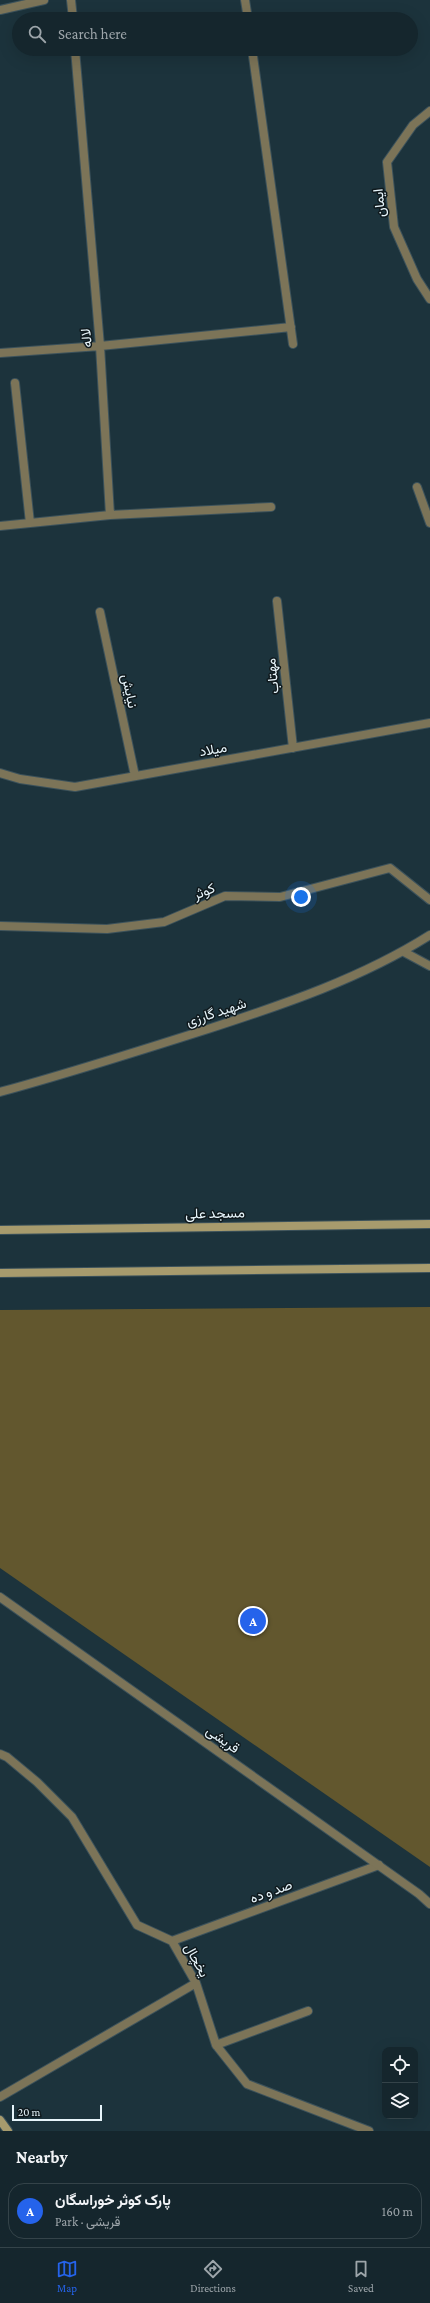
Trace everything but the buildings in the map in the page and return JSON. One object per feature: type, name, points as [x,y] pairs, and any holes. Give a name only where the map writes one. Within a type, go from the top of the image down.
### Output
[{"type":"main road","name":"مسجد علی","points":[[0,1230],[430,1224]]},
{"type":"main road","points":[[0,1273],[430,1268]]},
{"type":"main road","points":[[0,2120],[8,2131]]},
{"type":"street","points":[[0,10],[44,0]]},
{"type":"street","points":[[71,0],[72,12]]},
{"type":"street","points":[[245,0],[247,12]]},
{"type":"street","name":"لاله","points":[[77,56],[100,346],[110,515]]},
{"type":"street","points":[[253,56],[293,344]]},
{"type":"street","name":"ایمان","points":[[430,111],[413,125],[387,162],[394,228],[417,279],[430,299]]},
{"type":"street","points":[[0,353],[100,346],[291,327]]},
{"type":"street","points":[[15,383],[30,522]]},
{"type":"street","points":[[417,487],[430,523]]},
{"type":"street","points":[[0,526],[110,515],[271,507]]},
{"type":"street","name":"مهتاب","points":[[277,601],[293,748]]},
{"type":"street","name":"نیایش","points":[[100,612],[135,776]]},
{"type":"street","name":"میلاد","points":[[0,774],[20,779],[75,787],[430,723]]},
{"type":"street","name":"کوثر","points":[[0,926],[107,929],[164,922],[224,896],[280,897],[390,868],[430,900]]},
{"type":"street","name":"شهید گارزی","points":[[0,1092],[81,1070],[305,997],[404,952],[430,935]]},
{"type":"street","points":[[404,952],[430,966]]},
{"type":"street","name":"قریشی","points":[[0,1597],[379,1865],[419,1894],[430,1904]]},
{"type":"street","name":"یخچال","points":[[0,1754],[7,1757],[37,1782],[72,1817],[137,1925],[172,1941],[196,1983],[216,2045],[247,2084],[370,2131]]},
{"type":"street","name":"صد و ده","points":[[172,1941],[379,1865]]},
{"type":"street","points":[[0,2097],[196,1983]]},
{"type":"street","points":[[216,2045],[308,2011]]},
{"type":"shaded area","points":[[430,1307],[430,1867],[0,1568],[0,1310]]},
{"type":"place","name":"پارک کوثر خوراسگان","points":[[253,1621]]}]
